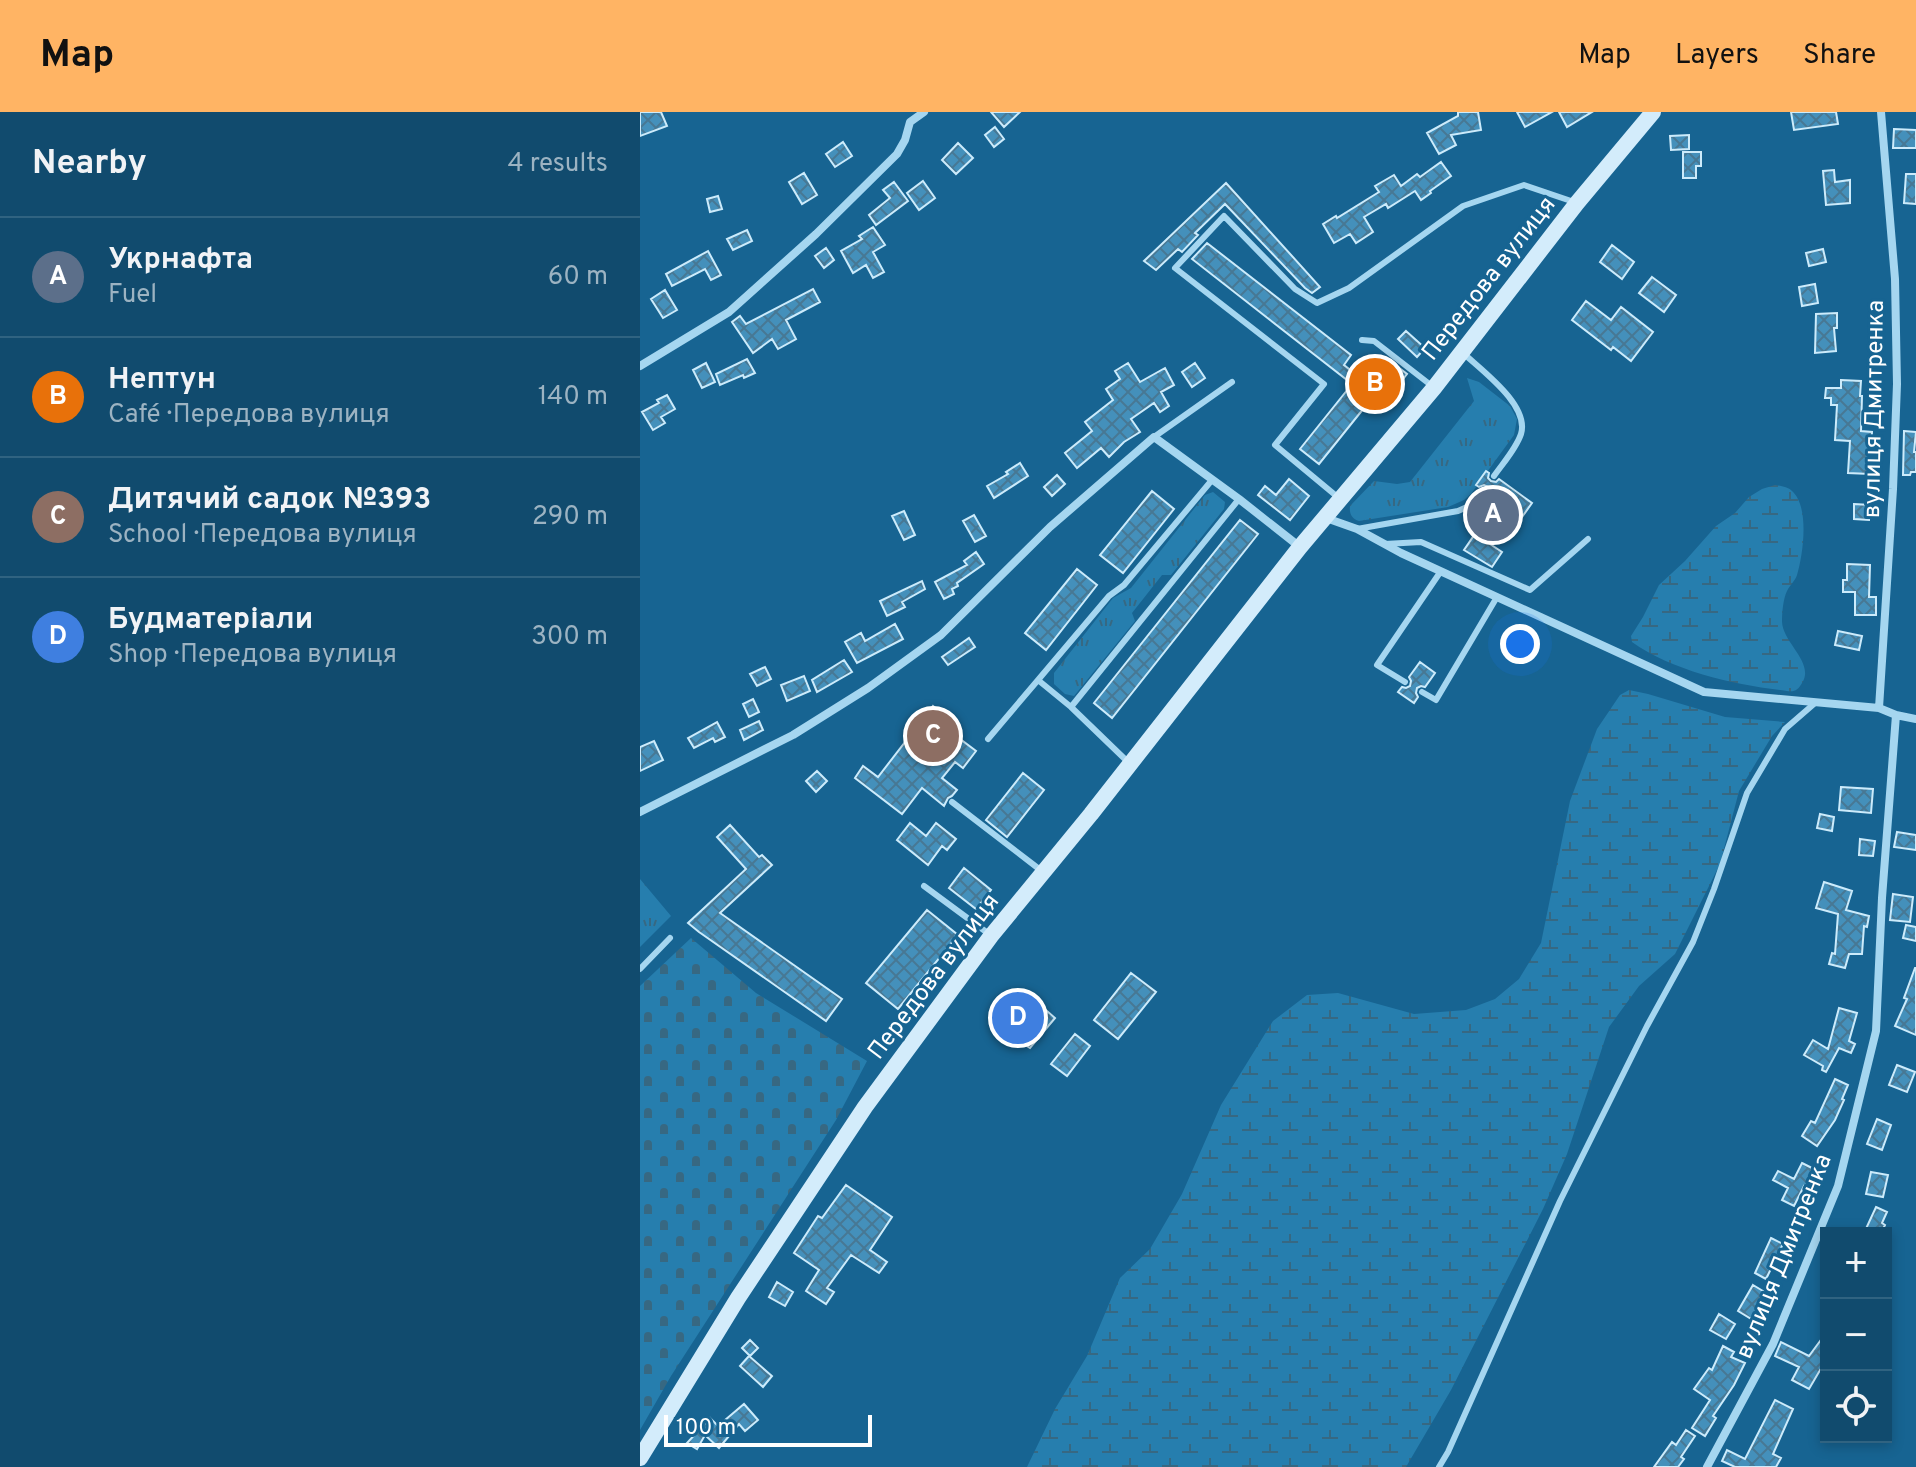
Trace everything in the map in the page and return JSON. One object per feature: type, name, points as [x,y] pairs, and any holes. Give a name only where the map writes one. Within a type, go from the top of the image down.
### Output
[{"type":"street","points":[[904,112],[910,122]]},
{"type":"street","points":[[640,366],[729,312],[816,234],[897,154],[910,122],[924,112]]},
{"type":"street","name":"Передова вулиця","points":[[640,1458],[738,1298],[865,1107],[991,936],[1324,517],[1434,388],[1577,203],[1653,112]]},
{"type":"street","name":"вулиця Дмитренка","points":[[1879,708],[1897,384],[1895,279],[1881,112]]},
{"type":"street","points":[[640,812],[793,735],[868,688],[929,644],[1050,527],[1154,437],[1300,547]]},
{"type":"street","points":[[1324,517],[1357,529],[1704,692],[1879,708],[1916,719]]},
{"type":"street","name":"вулиця Дмитренка","points":[[1707,1467],[1773,1344],[1838,1186],[1876,1031],[1882,898],[1896,715]]},
{"type":"lane","points":[[1340,499],[1275,445],[1324,384],[1175,268],[1224,216],[1295,289],[1317,303],[1349,288],[1463,206],[1524,185],[1577,203]]},
{"type":"lane","points":[[1362,340],[1374,341],[1434,388]]},
{"type":"lane","points":[[1462,352],[1512,400],[1522,417],[1520,437],[1494,476]]},
{"type":"lane","points":[[1154,437],[1232,382]]},
{"type":"lane","points":[[988,739],[1212,480]]},
{"type":"lane","points":[[1357,529],[1458,511],[1476,503],[1484,491]]},
{"type":"lane","points":[[1071,707],[1239,499]]},
{"type":"lane","points":[[1385,544],[1421,542],[1530,590],[1588,539]]},
{"type":"lane","points":[[1405,682],[1377,665],[1441,571]]},
{"type":"lane","points":[[1422,692],[1436,700],[1497,597]]},
{"type":"lane","points":[[1038,680],[1130,764]]},
{"type":"lane","points":[[1439,1467],[1560,1201],[1647,1026],[1693,942],[1747,793],[1785,729],[1815,702]]},
{"type":"lane","points":[[952,802],[1043,872]]},
{"type":"lane","points":[[924,886],[991,936]]},
{"type":"lane","points":[[640,969],[670,938]]},
{"type":"green space","points":[[1467,378],[1479,382],[1510,406],[1517,419],[1514,435],[1471,494],[1448,507],[1359,521],[1354,519],[1350,506],[1374,481],[1410,482],[1474,401]]},
{"type":"green space","points":[[1775,485],[1792,491],[1798,498],[1803,519],[1799,566],[1786,594],[1782,618],[1787,638],[1804,668],[1805,675],[1799,687],[1787,691],[1706,676],[1667,661],[1632,642],[1631,636],[1659,585],[1749,497]]},
{"type":"green space","points":[[1213,492],[1225,502],[1224,509],[1171,575],[1162,575],[1132,613],[1135,621],[1074,696],[1065,694],[1054,684],[1054,673],[1113,598],[1131,588],[1205,495]]},
{"type":"green space","points":[[1629,690],[1725,717],[1785,722],[1772,736],[1739,791],[1720,864],[1675,954],[1639,986],[1609,1027],[1567,1154],[1543,1209],[1451,1390],[1406,1467],[1027,1467],[1055,1409],[1087,1356],[1120,1278],[1150,1249],[1182,1194],[1221,1105],[1273,1021],[1307,995],[1338,993],[1414,1014],[1466,1010],[1495,999],[1519,979],[1541,943],[1570,801],[1597,729],[1620,695]]},
{"type":"green space","points":[[640,879],[671,916],[640,947]]},
{"type":"green space","points":[[691,938],[756,993],[867,1061],[836,1120],[671,1376],[640,1430],[640,986]]},
{"type":"building","points":[[640,112],[661,112],[667,126],[640,136]]},
{"type":"building","points":[[991,112],[1020,112],[1004,127]]},
{"type":"building","points":[[1458,112],[1478,112],[1481,130],[1451,135],[1456,145],[1439,154],[1427,133],[1458,116]]},
{"type":"building","points":[[1517,112],[1552,112],[1525,127]]},
{"type":"building","points":[[1559,112],[1592,112],[1567,127]]},
{"type":"building","points":[[1791,112],[1836,112],[1838,124],[1794,130]]},
{"type":"building","points":[[995,127],[1004,139],[994,147],[985,135]]},
{"type":"building","points":[[1894,129],[1916,130],[1916,148],[1893,148]]},
{"type":"building","points":[[1689,135],[1689,149],[1671,150],[1670,136]]},
{"type":"building","points":[[843,142],[852,156],[835,167],[826,154]]},
{"type":"building","points":[[958,143],[973,158],[956,174],[942,160]]},
{"type":"building","points":[[1683,152],[1701,152],[1701,166],[1696,166],[1696,178],[1683,178]]},
{"type":"building","points":[[1441,162],[1451,176],[1431,193],[1421,200],[1415,191],[1388,208],[1386,204],[1364,217],[1373,232],[1356,243],[1350,234],[1334,243],[1323,224],[1379,192],[1375,186],[1394,175],[1401,186]]},
{"type":"building","points":[[1834,170],[1835,182],[1850,180],[1850,203],[1826,205],[1823,171]]},
{"type":"building","points":[[804,173],[817,195],[802,204],[789,182]]},
{"type":"building","points":[[1906,174],[1916,174],[1916,204],[1904,203]]},
{"type":"building","points":[[923,181],[935,198],[919,210],[907,193]]},
{"type":"building","points":[[894,182],[908,201],[876,225],[869,215],[890,198],[883,190]]},
{"type":"building","points":[[1226,183],[1320,287],[1312,293],[1305,288],[1225,204],[1195,233],[1198,235],[1182,252],[1178,249],[1156,270],[1144,261]]},
{"type":"building","points":[[718,196],[722,209],[710,212],[707,199]]},
{"type":"building","points":[[873,227],[885,245],[873,252],[884,272],[873,278],[866,265],[853,273],[841,251],[862,239],[859,236]]},
{"type":"building","points":[[747,230],[752,241],[733,250],[727,239]]},
{"type":"building","points":[[1207,243],[1351,355],[1344,365],[1367,383],[1386,358],[1407,374],[1378,411],[1368,403],[1319,464],[1300,449],[1352,384],[1192,259]]},
{"type":"building","points":[[1612,245],[1634,262],[1622,279],[1600,262]]},
{"type":"building","points":[[826,248],[834,260],[824,268],[815,256]]},
{"type":"building","points":[[1823,249],[1826,262],[1809,266],[1806,253]]},
{"type":"building","points":[[708,251],[721,275],[711,280],[705,269],[672,286],[666,274]]},
{"type":"building","points":[[1652,277],[1676,295],[1664,312],[1639,293]]},
{"type":"building","points":[[1815,284],[1818,303],[1802,306],[1799,287]]},
{"type":"building","points":[[813,289],[820,302],[786,320],[796,339],[778,349],[772,339],[753,353],[732,322],[740,316],[746,324]]},
{"type":"building","points":[[665,290],[677,310],[663,318],[651,299]]},
{"type":"building","points":[[1586,301],[1611,320],[1621,307],[1653,332],[1631,361],[1572,320]]},
{"type":"building","points":[[1837,313],[1837,328],[1834,328],[1836,351],[1815,353],[1816,314]]},
{"type":"building","points":[[1406,331],[1425,348],[1417,357],[1398,339]]},
{"type":"building","points":[[747,359],[755,373],[720,385],[716,374]]},
{"type":"building","points":[[706,363],[715,382],[702,388],[693,370]]},
{"type":"building","points":[[1128,363],[1140,382],[1165,368],[1174,385],[1161,392],[1169,406],[1160,412],[1154,403],[1131,419],[1140,432],[1109,457],[1101,448],[1077,468],[1065,453],[1092,431],[1085,422],[1113,400],[1106,389],[1120,379],[1115,371]]},
{"type":"building","points":[[1195,363],[1205,378],[1192,387],[1182,372]]},
{"type":"building","points":[[1841,380],[1861,381],[1861,431],[1872,432],[1870,474],[1848,473],[1850,441],[1835,440],[1837,405],[1831,405],[1831,398],[1825,398],[1826,388],[1841,388]]},
{"type":"building","points":[[667,395],[675,409],[661,417],[665,423],[653,430],[642,412]]},
{"type":"building","points":[[1904,431],[1916,432],[1916,472],[1910,475],[1903,475]]},
{"type":"building","points":[[1020,463],[1028,476],[994,498],[987,486]]},
{"type":"building","points":[[1486,471],[1491,481],[1499,479],[1532,503],[1522,517],[1489,494],[1488,487],[1476,485]]},
{"type":"building","points":[[1057,475],[1065,484],[1052,496],[1044,487]]},
{"type":"building","points":[[1289,479],[1309,496],[1290,520],[1258,495],[1265,486],[1276,495]]},
{"type":"building","points":[[1152,491],[1174,509],[1123,573],[1100,555]]},
{"type":"building","points":[[1854,504],[1870,505],[1869,520],[1854,519]]},
{"type":"building","points":[[904,511],[915,535],[904,540],[892,516]]},
{"type":"building","points":[[974,515],[986,536],[975,542],[963,521]]},
{"type":"building","points":[[1240,520],[1258,534],[1112,718],[1094,703]]},
{"type":"building","points":[[1475,534],[1502,552],[1492,567],[1464,550]]},
{"type":"building","points":[[976,552],[984,564],[957,583],[958,586],[952,589],[954,594],[944,599],[935,582],[967,565],[964,561]]},
{"type":"building","points":[[1847,564],[1870,565],[1869,597],[1876,597],[1876,615],[1855,615],[1855,592],[1843,592]]},
{"type":"building","points":[[1077,569],[1097,585],[1046,650],[1025,633]]},
{"type":"building","points":[[922,581],[925,589],[902,602],[905,607],[887,616],[880,601]]},
{"type":"building","points":[[895,624],[903,639],[857,663],[845,642],[861,633],[865,641]]},
{"type":"building","points":[[1838,631],[1862,636],[1859,650],[1835,645]]},
{"type":"building","points":[[969,638],[975,647],[948,665],[942,657]]},
{"type":"building","points":[[844,660],[852,672],[817,692],[812,680]]},
{"type":"building","points":[[1420,662],[1435,673],[1425,687],[1417,688],[1418,697],[1414,703],[1398,692],[1402,687],[1410,686],[1409,677]]},
{"type":"building","points":[[765,667],[771,679],[757,686],[750,674]]},
{"type":"building","points":[[804,676],[810,691],[787,701],[781,685]]},
{"type":"building","points":[[753,699],[759,712],[749,717],[743,704]]},
{"type":"building","points":[[933,706],[948,718],[935,734],[953,748],[960,739],[976,751],[963,768],[955,762],[942,778],[957,790],[944,806],[922,788],[902,814],[855,778],[863,766],[878,777]]},
{"type":"building","points":[[759,721],[763,730],[744,740],[740,730]]},
{"type":"building","points":[[717,722],[725,737],[715,742],[713,738],[694,748],[688,738]]},
{"type":"building","points":[[654,741],[663,760],[640,771],[640,747]]},
{"type":"building","points":[[817,771],[827,781],[816,792],[806,781]]},
{"type":"building","points":[[1023,773],[1044,790],[1007,837],[986,820]]},
{"type":"building","points":[[1841,787],[1873,789],[1871,813],[1839,810]]},
{"type":"building","points":[[1820,814],[1834,817],[1832,831],[1817,828]]},
{"type":"building","points":[[910,823],[926,836],[936,823],[956,839],[947,850],[942,846],[928,865],[897,840]]},
{"type":"building","points":[[730,825],[759,857],[762,855],[772,865],[720,913],[842,999],[826,1021],[688,923],[746,869],[717,837]]},
{"type":"building","points":[[1897,832],[1916,835],[1916,850],[1894,847]]},
{"type":"building","points":[[1860,839],[1875,841],[1873,856],[1859,855]]},
{"type":"building","points":[[964,868],[991,890],[976,909],[949,888]]},
{"type":"building","points":[[1824,882],[1852,891],[1846,910],[1869,916],[1867,927],[1864,926],[1862,954],[1849,954],[1845,968],[1829,964],[1832,953],[1835,954],[1838,914],[1816,908]]},
{"type":"building","points":[[1893,894],[1913,897],[1910,922],[1890,920]]},
{"type":"building","points":[[927,910],[958,935],[898,1009],[866,983]]},
{"type":"building","points":[[1906,925],[1916,927],[1916,941],[1903,938]]},
{"type":"building","points":[[1915,968],[1916,1035],[1895,1026],[1907,999],[1904,998]]},
{"type":"building","points":[[1131,973],[1156,992],[1118,1039],[1094,1020]]},
{"type":"building","points":[[1020,994],[1043,1013],[1046,1010],[1055,1018],[1030,1048],[995,1024]]},
{"type":"building","points":[[1839,1008],[1857,1013],[1849,1041],[1855,1044],[1851,1053],[1839,1048],[1826,1072],[1822,1070],[1823,1066],[1804,1055],[1813,1040],[1828,1049]]},
{"type":"building","points":[[1075,1034],[1090,1046],[1067,1076],[1051,1064]]},
{"type":"building","points":[[1897,1065],[1915,1072],[1907,1092],[1889,1085]]},
{"type":"building","points":[[1835,1079],[1848,1085],[1844,1100],[1817,1146],[1802,1136],[1811,1121],[1815,1123]]},
{"type":"building","points":[[1877,1119],[1891,1125],[1882,1150],[1867,1144]]},
{"type":"building","points":[[1802,1163],[1816,1170],[1794,1206],[1782,1200],[1788,1188],[1773,1180],[1778,1171],[1794,1179]]},
{"type":"building","points":[[1871,1172],[1888,1175],[1883,1197],[1866,1194]]},
{"type":"building","points":[[846,1185],[892,1217],[870,1250],[887,1262],[879,1273],[851,1255],[827,1288],[834,1292],[826,1304],[806,1291],[819,1270],[794,1253],[818,1216],[822,1218]]},
{"type":"building","points":[[1876,1207],[1887,1212],[1882,1223],[1884,1227],[1867,1227]]},
{"type":"building","points":[[1771,1238],[1783,1244],[1766,1279],[1755,1273]]},
{"type":"building","points":[[777,1282],[793,1292],[785,1306],[769,1297]]},
{"type":"building","points":[[1753,1285],[1768,1294],[1753,1320],[1738,1311]]},
{"type":"building","points":[[1719,1314],[1735,1324],[1726,1339],[1710,1330]]},
{"type":"building","points":[[750,1340],[758,1348],[750,1356],[742,1348]]},
{"type":"building","points":[[1820,1341],[1820,1370],[1809,1389],[1792,1380],[1799,1367],[1775,1356],[1781,1342],[1809,1356]]},
{"type":"building","points":[[1723,1346],[1734,1352],[1731,1357],[1745,1363],[1713,1416],[1716,1418],[1705,1436],[1692,1428],[1710,1400],[1694,1389],[1709,1368],[1712,1370]]},
{"type":"building","points":[[749,1356],[772,1376],[763,1387],[740,1366]]},
{"type":"building","points":[[1775,1400],[1793,1409],[1773,1454],[1781,1458],[1776,1467],[1735,1467],[1722,1461],[1727,1450],[1745,1459]]},
{"type":"building","points":[[744,1404],[758,1420],[745,1431],[739,1424],[719,1448],[705,1435],[697,1449],[687,1443],[710,1418],[718,1426]]},
{"type":"building","points":[[1686,1430],[1695,1436],[1678,1467],[1654,1467],[1672,1442],[1676,1445]]},
{"type":"place","name":"Нептун","points":[[1375,384]]},
{"type":"place","name":"Укрнафта","points":[[1493,515]]},
{"type":"place","name":"Дитячий садок №393","points":[[933,736]]},
{"type":"place","name":"Будматеріали","points":[[1018,1018]]}]
